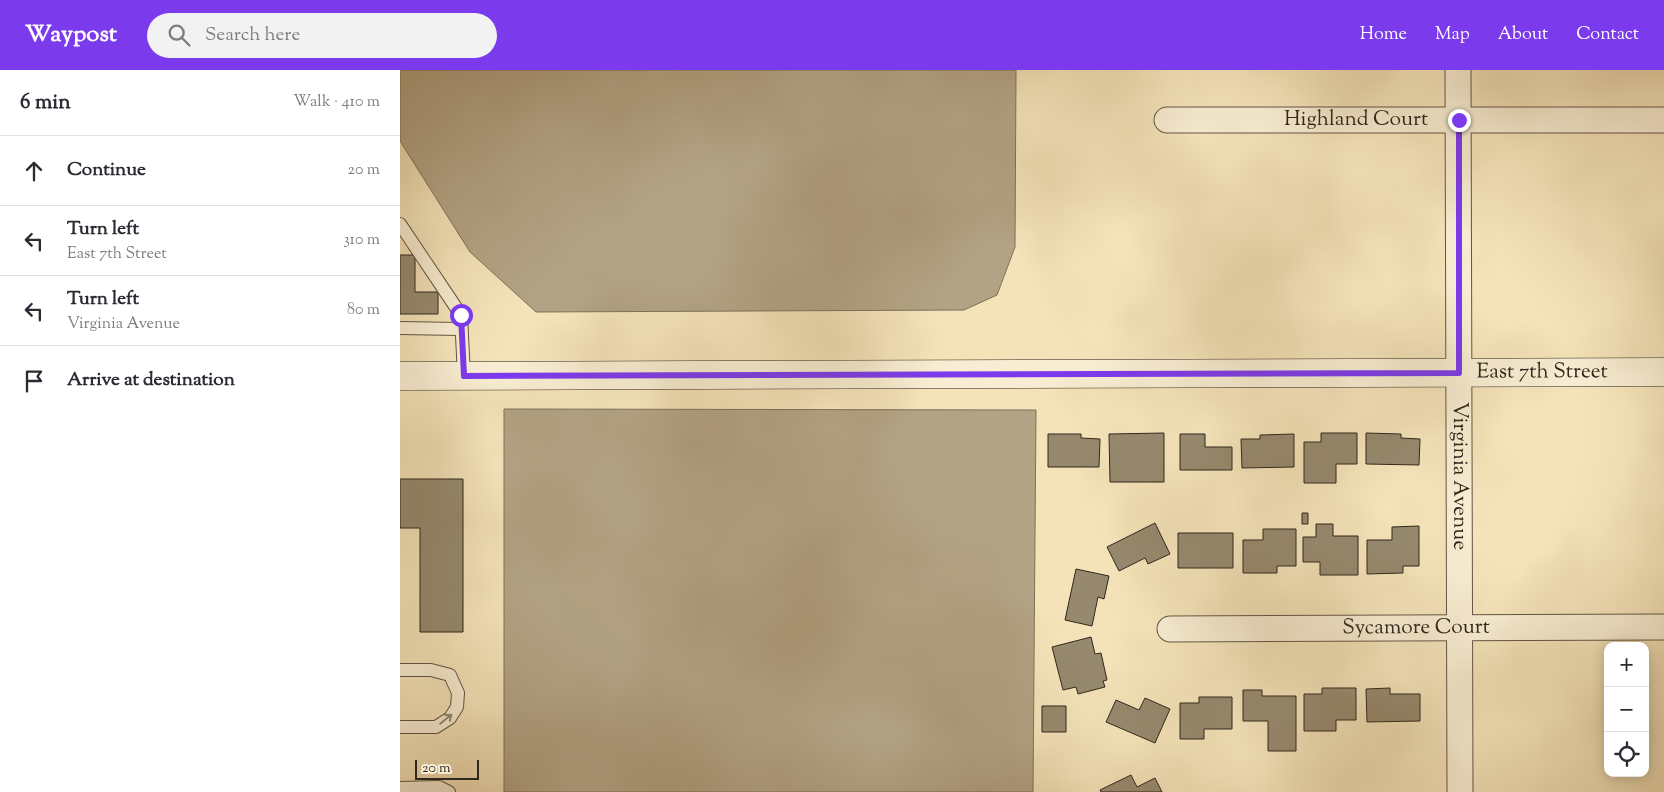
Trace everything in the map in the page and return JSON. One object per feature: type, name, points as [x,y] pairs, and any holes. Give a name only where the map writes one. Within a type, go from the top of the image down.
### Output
[{"type":"street","name":"Virginia Avenue","points":[[1458,70],[1460,792]]},
{"type":"street","name":"Highland Court","points":[[1167,120],[1664,120]]},
{"type":"street","name":"East 7th Street","points":[[400,376],[1664,372]]},
{"type":"street","name":"Sycamore Court","points":[[1170,629],[1664,628]]},
{"type":"lane","points":[[400,224],[461,315],[464,376]]},
{"type":"lane","points":[[400,328],[461,329]]},
{"type":"lane","points":[[400,670],[431,670],[450,675],[458,693],[457,707],[450,718],[436,727],[400,727]]},
{"type":"lane","points":[[400,788],[438,787],[449,792]]},
{"type":"shaded area","points":[[400,70],[1016,70],[1015,247],[997,295],[964,310],[536,312],[470,252],[400,141]]},
{"type":"shaded area","points":[[504,409],[1036,410],[1033,792],[504,792]]},
{"type":"building","points":[[400,255],[415,255],[415,292],[438,292],[438,314],[400,314]]},
{"type":"building","points":[[1164,433],[1164,482],[1110,482],[1109,434]]},
{"type":"building","points":[[1321,433],[1357,433],[1357,464],[1336,464],[1336,483],[1304,483],[1304,442],[1321,442]]},
{"type":"building","points":[[1366,433],[1401,434],[1401,438],[1420,439],[1419,465],[1366,464]]},
{"type":"building","points":[[1048,434],[1081,434],[1081,438],[1100,439],[1099,467],[1048,467]]},
{"type":"building","points":[[1180,434],[1205,434],[1205,447],[1232,447],[1232,470],[1180,470]]},
{"type":"building","points":[[1294,434],[1294,467],[1242,468],[1241,439],[1260,439],[1260,435]]},
{"type":"building","points":[[400,479],[463,479],[463,632],[420,632],[420,528],[400,528]]},
{"type":"building","points":[[1302,513],[1308,513],[1308,524],[1302,524]]},
{"type":"building","points":[[1155,523],[1170,554],[1148,564],[1145,558],[1119,571],[1107,547]]},
{"type":"building","points":[[1316,524],[1333,524],[1333,536],[1358,536],[1358,575],[1320,575],[1320,562],[1303,562],[1303,537],[1316,537]]},
{"type":"building","points":[[1419,526],[1419,566],[1403,566],[1403,573],[1367,574],[1367,540],[1392,540],[1392,527]]},
{"type":"building","points":[[1263,529],[1296,529],[1296,566],[1277,566],[1277,573],[1243,573],[1243,540],[1263,540]]},
{"type":"building","points":[[1178,533],[1233,533],[1233,568],[1178,568]]},
{"type":"building","points":[[1076,569],[1109,576],[1104,599],[1098,597],[1092,626],[1065,620]]},
{"type":"building","points":[[1091,637],[1095,654],[1101,653],[1107,680],[1103,681],[1105,687],[1078,694],[1076,687],[1063,690],[1052,647]]},
{"type":"building","points":[[1322,688],[1356,688],[1356,720],[1336,720],[1336,731],[1304,731],[1304,694],[1322,694]]},
{"type":"building","points":[[1390,688],[1390,694],[1420,694],[1420,721],[1367,722],[1366,689]]},
{"type":"building","points":[[1243,690],[1262,690],[1262,696],[1296,696],[1296,751],[1268,751],[1268,721],[1243,721]]},
{"type":"building","points":[[1199,697],[1232,697],[1232,729],[1204,729],[1204,739],[1180,739],[1180,703],[1199,703]]},
{"type":"building","points":[[1145,698],[1170,709],[1155,743],[1106,722],[1116,700],[1139,710]]},
{"type":"building","points":[[1042,706],[1066,706],[1066,732],[1042,732]]},
{"type":"building","points":[[1131,775],[1137,787],[1155,778],[1162,792],[1101,792],[1100,790]]},
{"type":"route","points":[[461,315],[464,376],[1459,373],[1459,120]]}]
